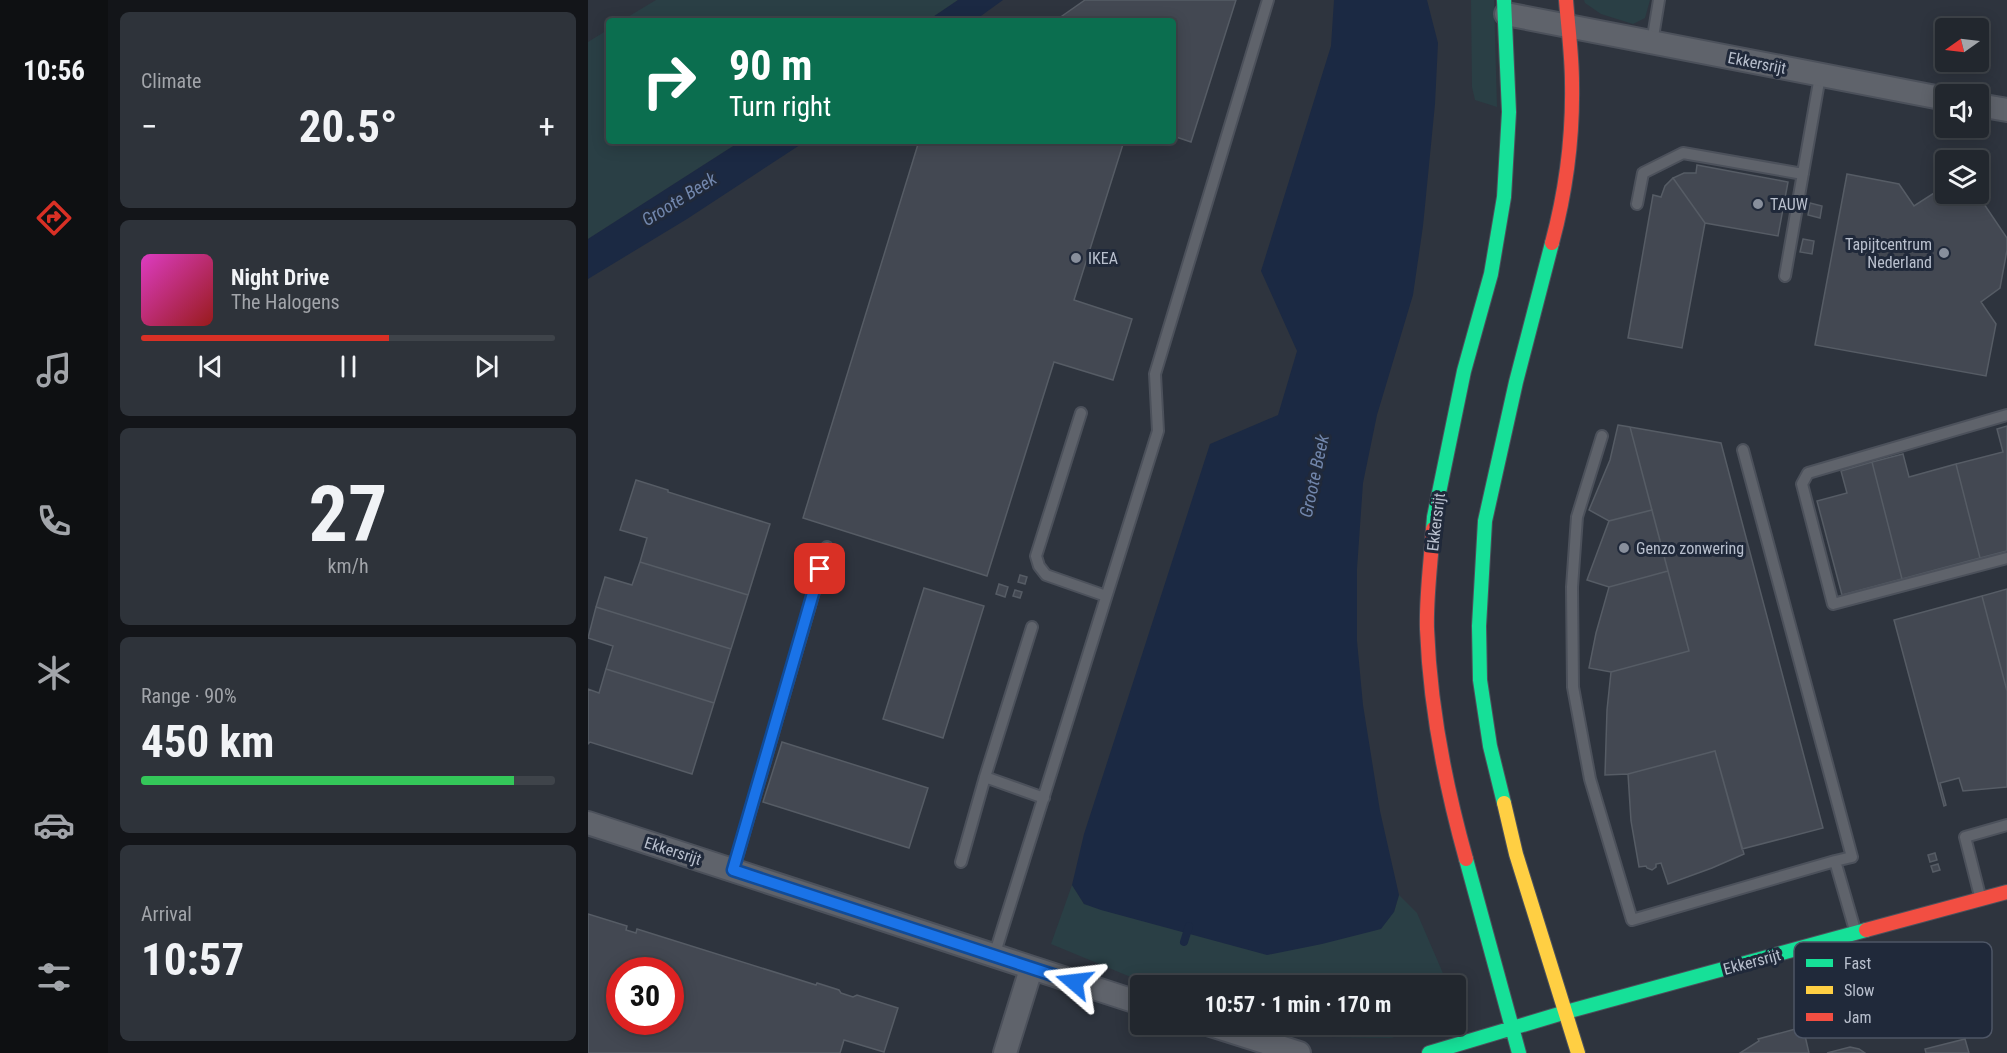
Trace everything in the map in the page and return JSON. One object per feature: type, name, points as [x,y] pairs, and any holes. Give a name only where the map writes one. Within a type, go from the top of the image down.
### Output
[{"type":"main road","points":[[1566,0],[1572,82],[1562,204],[1516,382],[1485,521],[1479,626],[1480,680],[1490,746],[1516,854],[1578,1053]]},
{"type":"main road","name":"Ekkersrijt","points":[[1505,7],[1509,112],[1504,197],[1491,274],[1464,371],[1434,517],[1427,628],[1437,731],[1456,823],[1519,1053]]},
{"type":"main road","name":"Ekkersrijt","points":[[1823,942],[2007,892]]},
{"type":"main road","name":"Ekkersrijt","points":[[1429,1053],[1511,1027],[1794,950]]},
{"type":"street","name":"Ekkersrijt","points":[[1505,7],[1568,26],[1935,97]]},
{"type":"street","points":[[1989,107],[2007,110]]},
{"type":"street","name":"Ekkersrijt","points":[[588,823],[1130,1000]]},
{"type":"street","points":[[1005,1053],[1031,969]]},
{"type":"street","points":[[1243,1035],[1299,1053]]},
{"type":"lane","points":[[994,956],[1158,432],[1155,374],[1269,0]]},
{"type":"lane","points":[[1652,43],[1659,0]]},
{"type":"lane","points":[[1785,276],[1820,76]]},
{"type":"lane","points":[[1637,204],[1643,173],[1683,153],[1803,174]]},
{"type":"lane","points":[[1081,413],[1036,556],[1046,576],[1106,596]]},
{"type":"lane","points":[[2007,415],[1808,473],[1802,484],[1833,604],[2007,558]]},
{"type":"lane","points":[[1602,436],[1577,518],[1572,587],[1572,687],[1590,779],[1632,920],[1852,857],[1743,450]]},
{"type":"lane","points":[[733,870],[827,547]]},
{"type":"lane","points":[[961,862],[1032,627]]},
{"type":"lane","points":[[985,777],[1044,798]]},
{"type":"lane","points":[[1981,899],[1965,837],[2007,825]]},
{"type":"lane","points":[[1835,861],[1856,933]]},
{"type":"green space","points":[[656,0],[958,0],[931,18],[626,18]]},
{"type":"green space","points":[[1471,0],[1494,0],[1497,107],[1475,100],[1472,87]]},
{"type":"green space","points":[[1584,0],[1650,0],[1645,18],[1633,24],[1601,14]]},
{"type":"green space","points":[[606,31],[606,144],[736,144],[588,239],[588,42]]},
{"type":"green space","points":[[1072,885],[1084,904],[1394,912],[1399,895],[1417,913],[1444,975],[1130,977],[1051,944]]},
{"type":"green space","points":[[1325,1035],[1404,1035],[1390,1038]]},
{"type":"water","points":[[958,0],[1003,0],[978,18],[931,18]]},
{"type":"water","points":[[1334,0],[1427,0],[1438,43],[1435,104],[1423,226],[1413,295],[1377,415],[1363,483],[1357,569],[1357,641],[1363,705],[1380,811],[1399,895],[1394,912],[1381,929],[1267,955],[1084,904],[1072,885],[1084,834],[1210,444],[1278,415],[1297,351],[1261,271],[1331,46]]},
{"type":"water","points":[[736,144],[801,144],[687,219],[588,279],[588,239]]},
{"type":"building","points":[[1085,0],[1236,0],[1191,142],[1176,137],[1176,18],[1059,18]]},
{"type":"building","points":[[918,144],[1123,144],[1074,300],[1132,319],[1113,380],[1054,362],[987,576],[803,518]]},
{"type":"building","points":[[1697,165],[1788,182],[1778,236],[1705,223],[1673,178],[1684,173],[1696,173]]},
{"type":"building","points":[[1847,174],[1899,184],[1914,206],[1934,193],[1935,204],[1984,204],[2007,238],[2000,288],[1981,302],[1996,324],[1986,376],[1815,345]]},
{"type":"building","points":[[1673,178],[1705,223],[1682,348],[1628,338],[1653,195],[1661,197],[1665,186]]},
{"type":"building","points":[[1810,203],[1822,206],[1820,218],[1808,215]]},
{"type":"building","points":[[1803,239],[1814,241],[1812,254],[1800,252]]},
{"type":"building","points":[[1618,425],[1630,427],[1652,510],[1609,521],[1589,510],[1610,460]]},
{"type":"building","points":[[2007,426],[2007,551],[1980,558],[1956,464],[2003,452],[1997,429]]},
{"type":"building","points":[[1630,427],[1721,443],[1823,828],[1742,849],[1715,751],[1628,774],[1605,775],[1611,672],[1689,651]]},
{"type":"building","points":[[1903,454],[1909,477],[1956,464],[1980,558],[1902,579],[1872,462]]},
{"type":"building","points":[[1872,462],[1902,579],[1842,595],[1817,501],[1847,493],[1841,471]]},
{"type":"building","points":[[636,480],[770,524],[748,595],[640,562],[647,538],[620,530]]},
{"type":"building","points":[[1652,510],[1668,571],[1609,587],[1587,580],[1609,521]]},
{"type":"building","points":[[640,562],[748,595],[731,649],[596,607],[605,577],[632,585]]},
{"type":"building","points":[[1668,571],[1689,651],[1611,672],[1589,668],[1609,587]]},
{"type":"building","points":[[1020,575],[1027,577],[1025,584],[1018,582]]},
{"type":"building","points":[[999,584],[1008,587],[1005,597],[996,594]]},
{"type":"building","points":[[924,588],[984,606],[943,738],[883,719]]},
{"type":"building","points":[[2007,589],[2007,691],[1982,596]]},
{"type":"building","points":[[1015,590],[1022,592],[1020,598],[1013,596]]},
{"type":"building","points":[[1982,596],[2007,691],[2007,787],[1963,791],[1959,778],[1940,783],[1946,805],[1944,806],[1894,620]]},
{"type":"building","points":[[596,607],[731,649],[714,703],[606,669],[613,646],[588,638]]},
{"type":"building","points":[[606,669],[714,703],[692,774],[590,742],[588,744],[588,689],[599,693]]},
{"type":"building","points":[[782,742],[928,788],[909,848],[763,802]]},
{"type":"building","points":[[1715,751],[1744,854],[1668,884],[1661,863],[1656,864],[1652,870],[1646,866],[1639,867],[1631,821],[1628,774]]},
{"type":"building","points":[[1935,853],[1937,860],[1930,862],[1928,855]]},
{"type":"building","points":[[1938,864],[1940,870],[1933,872],[1931,866]]},
{"type":"building","points":[[588,914],[627,926],[626,930],[636,933],[637,929],[816,985],[817,983],[853,997],[857,995],[898,1008],[884,1052],[844,1040],[840,1053],[588,1053]]},
{"type":"building","points":[[1794,1029],[1794,1038],[1806,1038],[1809,1053],[1740,1053],[1759,1041],[1758,1039]]},
{"type":"building","points":[[1965,1039],[1969,1053],[1926,1053],[1925,1049]]},
{"type":"building","points":[[1850,1047],[1865,1053],[1827,1053]]},
{"type":"waterway","name":"Groote Beek","points":[[1184,942],[1189,926]]},
{"type":"traffic: fast","points":[[1433,529],[1464,371],[1491,274],[1504,197],[1509,112],[1504,0]]},
{"type":"traffic: fast","points":[[1504,803],[1490,746],[1480,680],[1479,626],[1485,521],[1516,382],[1552,243]]},
{"type":"traffic: fast","points":[[1466,859],[1519,1053]]},
{"type":"traffic: fast","points":[[1822,942],[1866,930]]},
{"type":"traffic: fast","points":[[1429,1053],[1566,1012],[1794,950]]},
{"type":"traffic: slow","points":[[1504,803],[1516,854],[1578,1053]]},
{"type":"traffic: jam","points":[[1552,243],[1565,183],[1570,143],[1572,73],[1566,0]]},
{"type":"traffic: jam","points":[[1433,529],[1427,617],[1431,687],[1445,774],[1466,859]]},
{"type":"traffic: jam","points":[[1866,930],[2007,892]]},
{"type":"place","name":"TAUW","points":[[1758,204]]},
{"type":"place","name":"Tapijtcentrum Nederland","points":[[1944,253]]},
{"type":"place","name":"IKEA","points":[[1076,258]]},
{"type":"place","name":"Genzo zonwering","points":[[1624,548]]},
{"type":"route","points":[[820,569],[733,870],[1074,982]]}]
